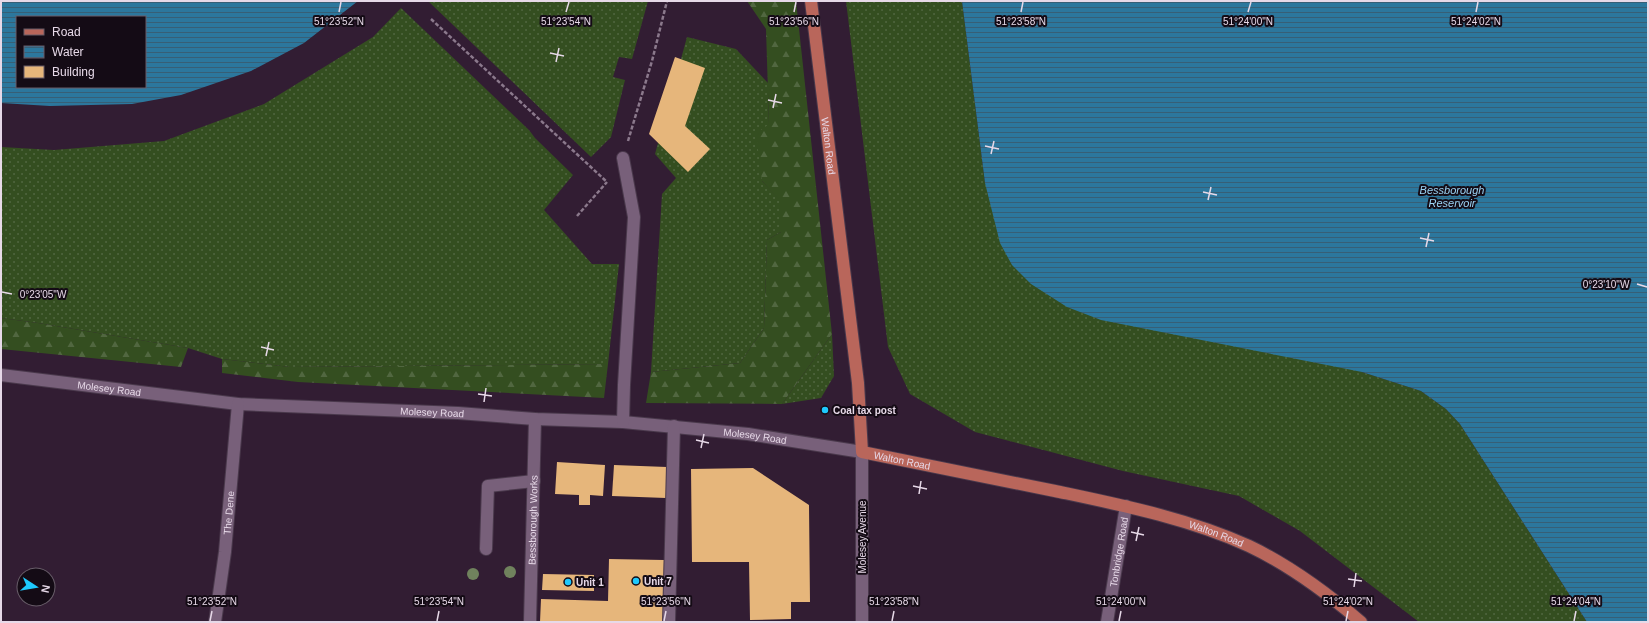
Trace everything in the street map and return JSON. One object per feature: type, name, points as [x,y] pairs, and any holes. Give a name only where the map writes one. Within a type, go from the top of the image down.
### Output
[{"type":"main road","name":"Walton Road","points":[[811,1],[858,383],[862,452],[1126,506],[1191,524],[1249,546],[1304,578],[1361,622]]},
{"type":"street","points":[[623,158],[634,217],[624,378],[623,422]]},
{"type":"street","name":"Molesey Road","points":[[1,375],[238,404],[458,413],[535,419],[623,422],[674,426],[748,434],[862,452]]},
{"type":"street","name":"The Dene","points":[[215,622],[225,552],[238,404]]},
{"type":"street","name":"Bessborough Works","points":[[530,622],[535,419]]},
{"type":"street","points":[[669,622],[674,426]]},
{"type":"street","name":"Molesey Avenue","points":[[862,452],[862,622]]},
{"type":"street","points":[[486,549],[488,486],[534,481]]},
{"type":"street","name":"Tonbridge Road","points":[[1108,622],[1126,506]]},
{"type":"path","points":[[576,216],[607,182],[623,158],[652,61],[667,1]]},
{"type":"path","points":[[430,19],[607,182]]},
{"type":"green space","points":[[428,1],[648,1],[632,59],[619,57],[613,77],[625,80],[611,137],[591,157]]},
{"type":"green space","points":[[747,1],[796,1],[832,334],[782,404],[646,403],[651,372],[740,363],[764,328],[767,240],[781,232],[781,202],[762,181],[756,134],[769,124],[766,29]]},
{"type":"green space","points":[[846,1],[962,1],[985,183],[1362,372],[1421,391],[1446,409],[1460,424],[1587,622],[1419,622],[1300,531],[1239,496],[1123,471],[975,432],[910,394],[888,347]]},
{"type":"green space","points":[[401,8],[529,130],[535,138],[573,175],[544,210],[592,264],[619,264],[608,364],[290,367],[222,359],[188,348],[1,318],[1,147],[54,150],[164,141],[264,104],[373,37]]},
{"type":"green space","points":[[687,37],[736,49],[768,83],[769,124],[762,181],[781,201],[781,232],[767,240],[764,328],[740,363],[651,372],[662,194],[676,178],[655,154]]},
{"type":"green space","points":[[1,318],[188,348],[181,367],[1,349]]},
{"type":"green space","points":[[832,334],[834,376],[821,398],[782,404]]},
{"type":"green space","points":[[222,359],[290,367],[608,364],[604,398],[298,382],[222,373]]},
{"type":"water","points":[[1,1],[358,1],[304,43],[251,71],[181,95],[132,104],[50,106],[1,103]]},
{"type":"water","name":"Bessborough Reservoir","points":[[962,1],[1648,1],[1648,622],[1587,622],[1460,424],[1446,409],[1421,391],[1362,372],[1101,320],[1067,307],[1031,284],[1012,265],[1000,243],[985,183]]},
{"type":"building","points":[[675,57],[705,68],[685,126],[710,149],[688,172],[649,134]]},
{"type":"building","points":[[557,462],[605,465],[603,496],[590,495],[590,505],[579,505],[579,495],[555,494]]},
{"type":"building","points":[[614,465],[667,467],[666,498],[612,496]]},
{"type":"building","points":[[753,468],[809,505],[810,602],[791,602],[791,619],[750,620],[749,562],[692,562],[691,469]]},
{"type":"building","name":"Unit 7","points":[[609,559],[664,560],[663,622],[540,622],[541,599],[608,601]]},
{"type":"building","name":"Unit 1","points":[[543,574],[594,575],[594,591],[542,590]]},
{"type":"place","name":"Coal tax post","points":[[825,410]]},
{"type":"place","name":"Unit 7","points":[[636,581]]},
{"type":"place","name":"Unit 1","points":[[568,582]]}]
